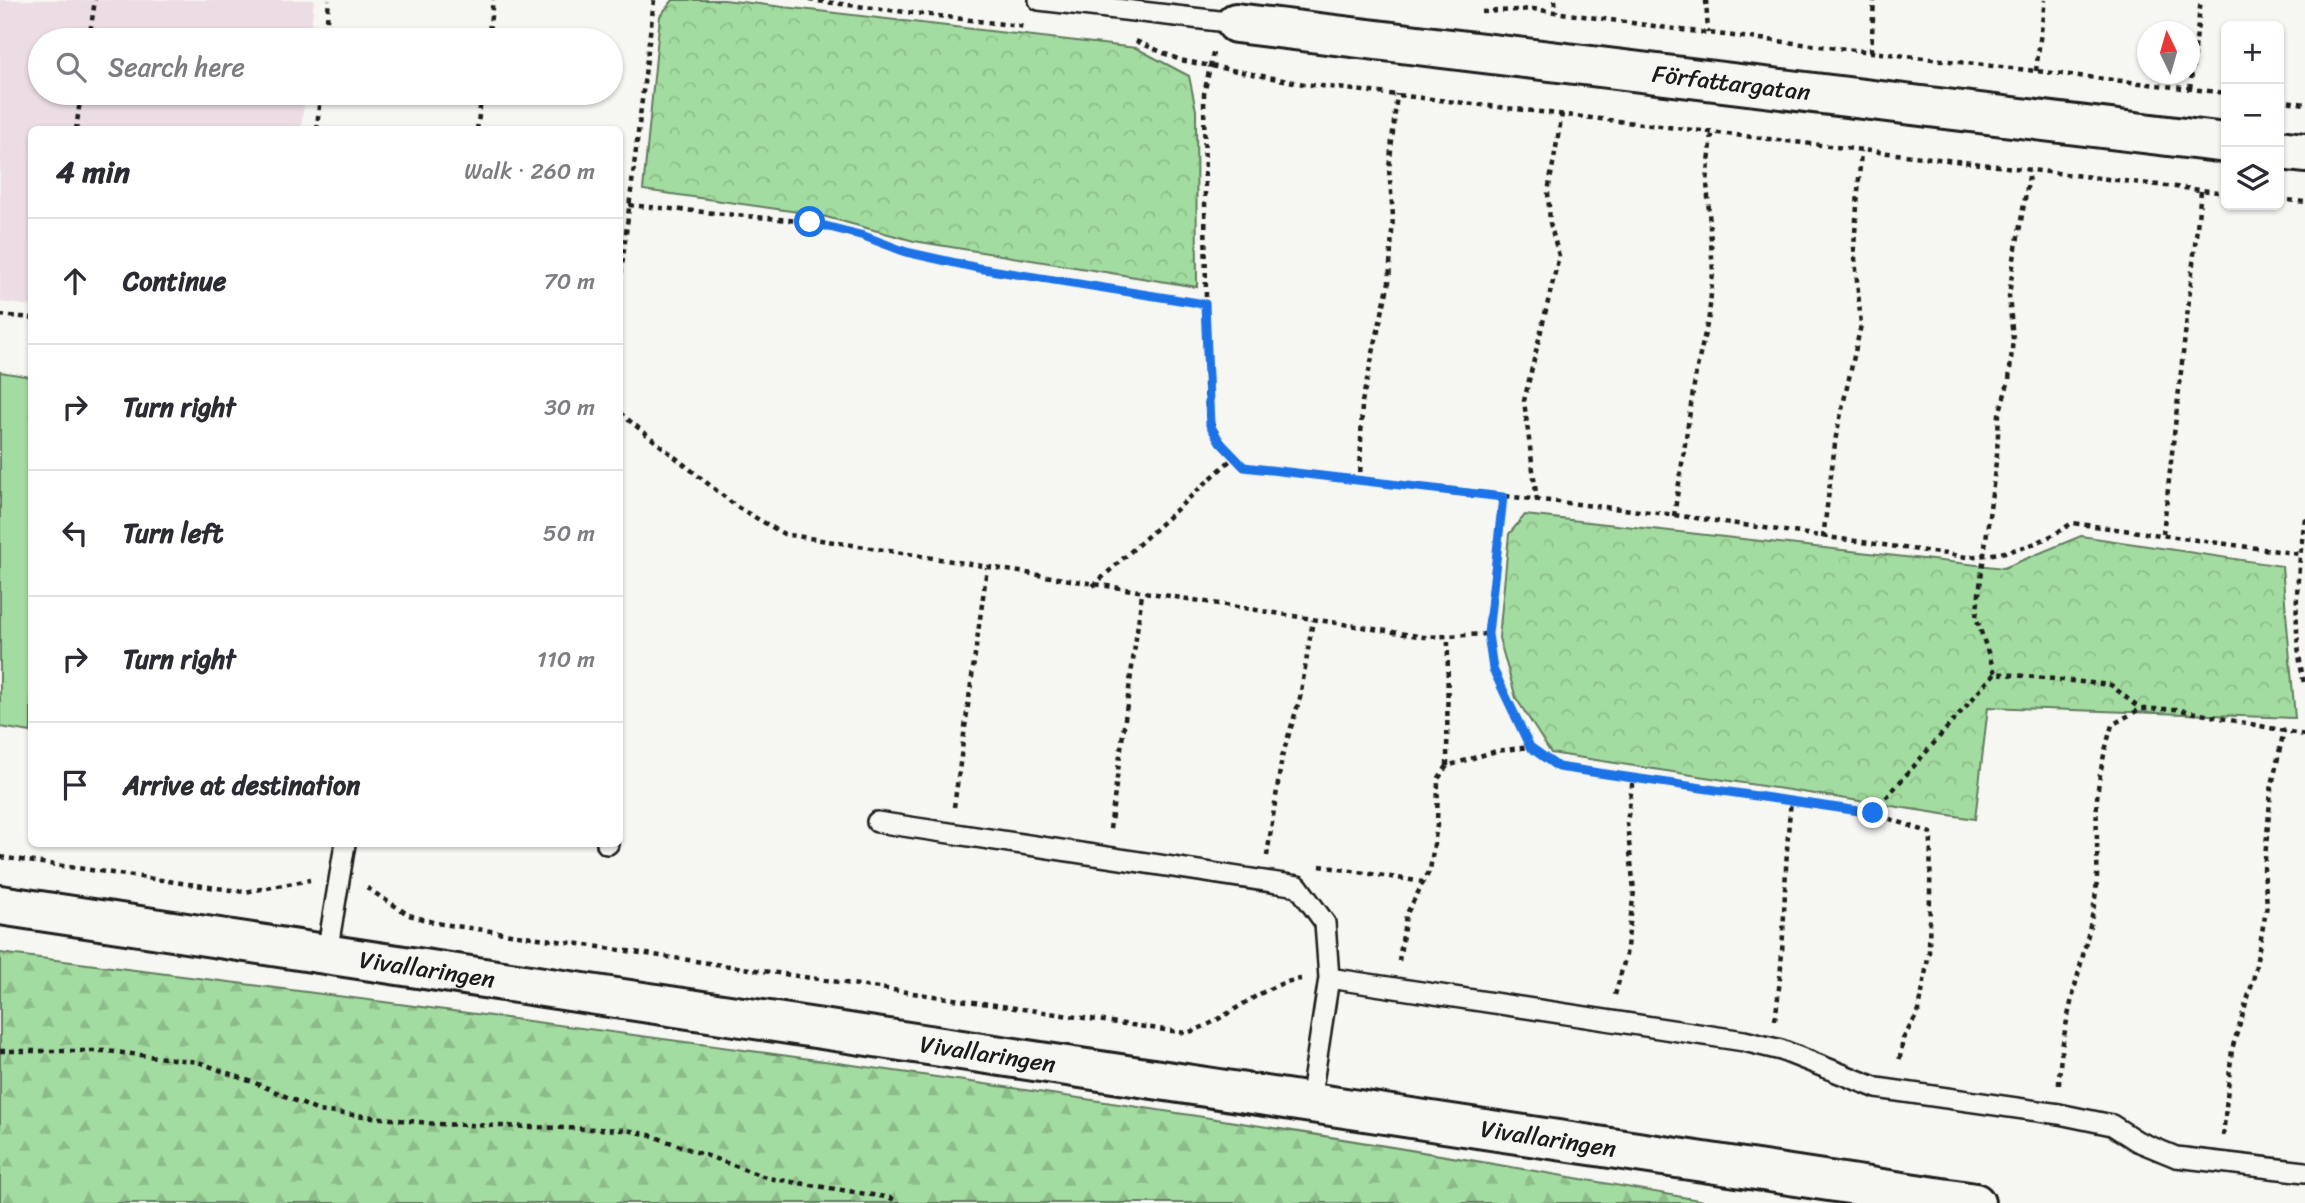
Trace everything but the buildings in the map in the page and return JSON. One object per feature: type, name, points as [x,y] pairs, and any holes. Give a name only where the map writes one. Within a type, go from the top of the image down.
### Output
[{"type":"street","name":"Författargatan","points":[[1224,21],[2221,142]]},
{"type":"street","points":[[2284,150],[2305,153]]},
{"type":"street","name":"Vivallaringen","points":[[0,905],[1975,1203]]},
{"type":"lane","points":[[1039,0],[1118,5],[1224,21]]},
{"type":"lane","points":[[877,822],[1298,886],[1325,923],[1329,978],[1310,1102]]},
{"type":"lane","points":[[327,953],[345,847]]},
{"type":"lane","points":[[1329,978],[1771,1047],[1877,1088],[2059,1114],[2112,1125],[2137,1141],[2176,1157],[2305,1172]]},
{"type":"path","points":[[91,28],[95,0]]},
{"type":"path","points":[[326,28],[329,0]]},
{"type":"path","points":[[490,28],[493,0]]},
{"type":"path","points":[[623,257],[654,0]]},
{"type":"path","points":[[809,0],[1037,28]]},
{"type":"path","points":[[1555,0],[1556,12]]},
{"type":"path","points":[[1706,0],[1708,33]]},
{"type":"path","points":[[1871,52],[1874,0]]},
{"type":"path","points":[[2036,71],[2045,0]]},
{"type":"path","points":[[2190,89],[2201,0]]},
{"type":"path","points":[[1470,13],[1533,9],[1708,33],[2221,92]]},
{"type":"path","points":[[1224,21],[1214,43],[1204,94],[1205,304],[1210,425],[1244,467],[1674,516],[1967,557],[2006,554],[2044,541],[2072,523],[2300,554]]},
{"type":"path","points":[[1126,40],[1211,68],[1304,84],[2221,193]]},
{"type":"path","points":[[1360,482],[1363,402],[1389,282],[1393,216],[1389,169],[1397,94]]},
{"type":"path","points":[[2284,101],[2305,104]]},
{"type":"path","points":[[77,126],[79,105]]},
{"type":"path","points":[[317,126],[319,105]]},
{"type":"path","points":[[478,126],[480,105]]},
{"type":"path","points":[[1537,501],[1524,401],[1559,256],[1550,223],[1548,192],[1562,114]]},
{"type":"path","points":[[1674,516],[1696,372],[1709,317],[1713,272],[1707,182],[1712,134]]},
{"type":"path","points":[[1823,538],[1836,436],[1861,325],[1854,247],[1861,151]]},
{"type":"path","points":[[1995,673],[1976,617],[1999,414],[2009,380],[2013,339],[2009,296],[2030,171]]},
{"type":"path","points":[[2163,534],[2201,191]]},
{"type":"path","points":[[2284,200],[2305,202]]},
{"type":"path","points":[[629,205],[810,222],[864,236],[906,252],[978,268],[1205,304]]},
{"type":"path","points":[[0,314],[28,318]]},
{"type":"path","points":[[623,415],[737,507],[784,534],[1142,594],[1424,637],[1488,634]]},
{"type":"path","points":[[1093,586],[1234,457]]},
{"type":"path","points":[[1503,497],[1488,634],[1493,669],[1530,747],[1558,767],[1873,813],[1931,832],[1929,952],[1919,1011],[1903,1039],[1894,1090]]},
{"type":"path","points":[[2305,517],[2294,610],[2297,649],[2305,687]]},
{"type":"path","points":[[951,834],[987,568]]},
{"type":"path","points":[[1107,857],[1142,594]]},
{"type":"path","points":[[1280,860],[1267,858],[1282,757],[1300,698],[1312,620]]},
{"type":"path","points":[[1395,990],[1406,915],[1430,870],[1437,825],[1438,779],[1447,766],[1448,636]]},
{"type":"path","points":[[1995,673],[2111,685],[2140,709]]},
{"type":"path","points":[[1873,813],[1995,673]]},
{"type":"path","points":[[2059,1114],[2059,1071],[2068,1013],[2093,912],[2100,863],[2097,799],[2104,753],[2112,725],[2140,709],[2176,709],[2305,735]]},
{"type":"path","points":[[2220,1162],[2232,1049],[2253,981],[2267,905],[2264,870],[2271,790],[2284,730]]},
{"type":"path","points":[[1447,766],[1496,751],[1530,747]]},
{"type":"path","points":[[1608,1021],[1626,956],[1634,891],[1627,823],[1633,778]]},
{"type":"path","points":[[1771,1047],[1781,979],[1784,864],[1791,801]]},
{"type":"path","points":[[0,857],[245,892],[324,879]]},
{"type":"path","points":[[1306,864],[1423,882]]},
{"type":"path","points":[[361,885],[409,915],[436,923],[1186,1033],[1204,1028],[1282,984],[1304,978],[1329,978]]},
{"type":"path","points":[[0,1051],[107,1051],[198,1062],[263,1086],[318,1111],[436,1124],[627,1130],[650,1135],[768,1178],[880,1195],[898,1203]]},
{"type":"shaded area","points":[[0,0],[314,0],[311,28],[28,28],[28,105],[304,105],[301,126],[28,126],[28,306],[0,302]]},
{"type":"green space","points":[[673,0],[724,0],[1136,48],[1189,76],[1196,110],[1197,287],[914,241],[819,215],[643,190],[660,16]]},
{"type":"green space","points":[[0,372],[28,377],[28,732],[0,727]]},
{"type":"green space","points":[[1525,515],[2004,568],[2081,536],[2282,566],[2295,718],[1988,707],[1975,819],[1551,753],[1516,698],[1499,638],[1509,534]]},
{"type":"green space","points":[[0,953],[645,1036],[1074,1097],[1502,1165],[1715,1203],[0,1203]]},
{"type":"route","points":[[810,222],[864,236],[906,252],[978,268],[1205,304],[1205,366],[1210,425],[1220,442],[1244,467],[1503,497],[1490,590],[1488,634],[1493,669],[1530,747],[1558,767],[1873,813]]}]
